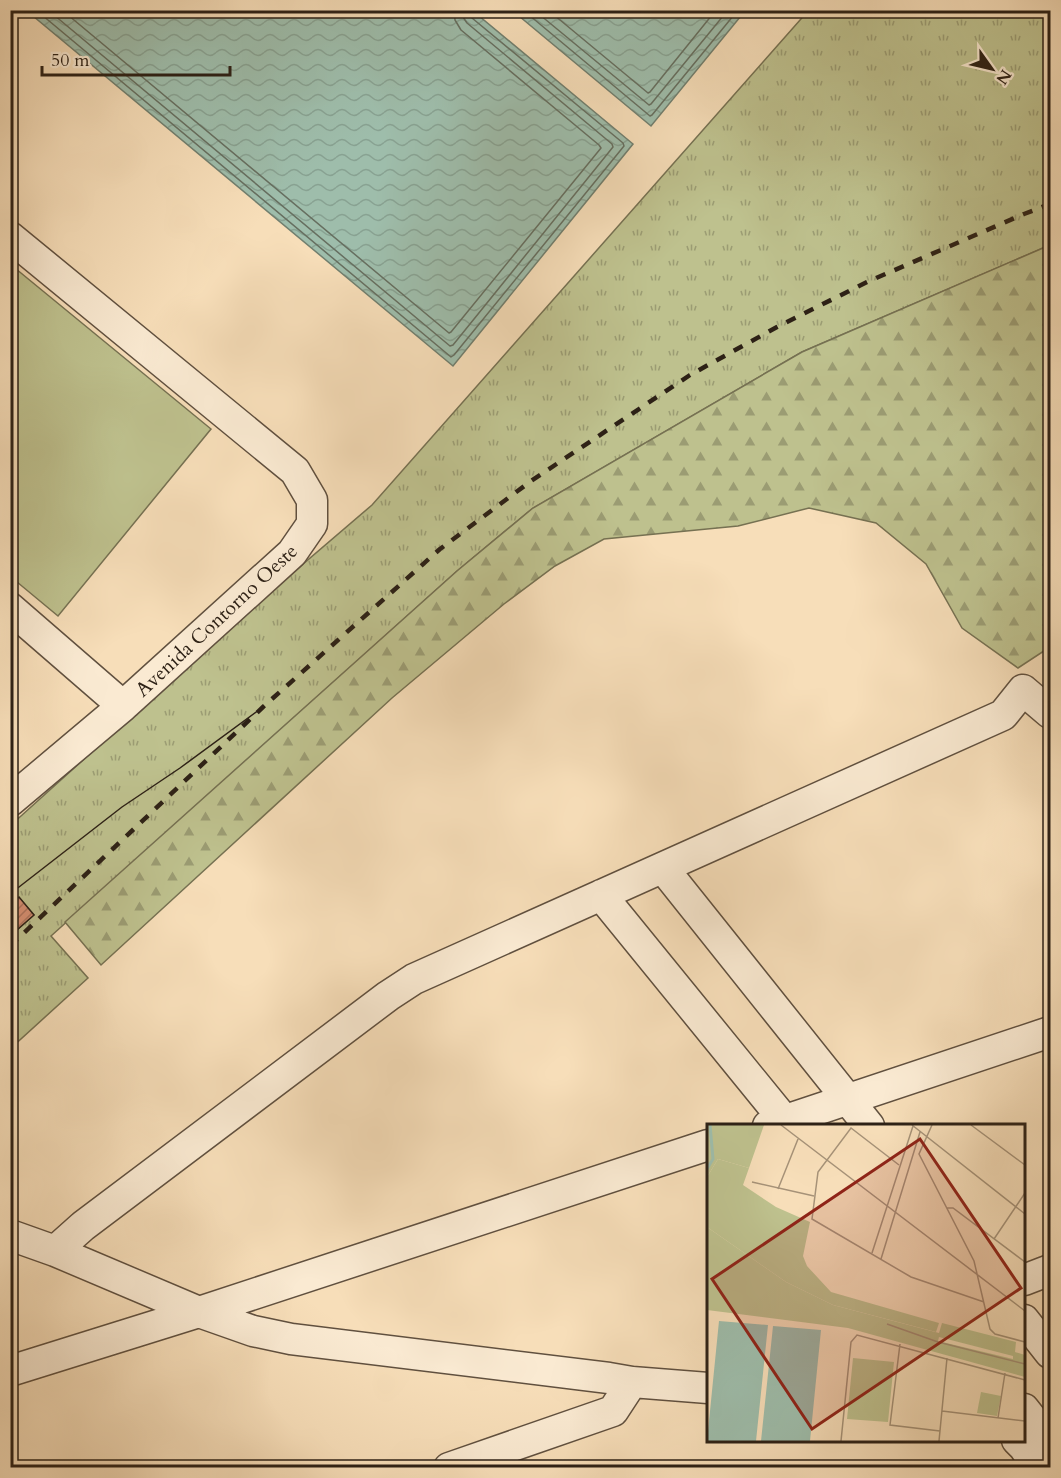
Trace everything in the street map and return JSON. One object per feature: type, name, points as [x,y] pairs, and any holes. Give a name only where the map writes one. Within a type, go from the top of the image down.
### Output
[{"type":"street","name":"Avenida Contorno Oeste","points":[[10,237],[295,471],[312,500],[312,524],[292,553],[123,706],[10,801]]},
{"type":"street","points":[[10,608],[123,706]]},
{"type":"street","points":[[55,1251],[83,1226],[388,996],[414,979],[1003,715],[1023,690],[1050,713]]},
{"type":"street","points":[[663,867],[867,1124]]},
{"type":"street","points":[[601,895],[780,1124],[1050,1032]]},
{"type":"street","points":[[10,1371],[199,1312],[707,1145]]},
{"type":"street","points":[[10,1235],[55,1251],[199,1312],[253,1330],[291,1339],[632,1382],[707,1388]]},
{"type":"street","points":[[1025,1279],[1050,1270]]},
{"type":"street","points":[[1025,1322],[1050,1353]]},
{"type":"street","points":[[449,1467],[613,1411],[632,1382]]},
{"type":"street","points":[[1025,1411],[1050,1442]]},
{"type":"street","points":[[1019,1442],[1038,1467]]},
{"type":"green space","points":[[808,11],[1050,11],[1050,245],[802,352],[533,508],[457,571],[51,936],[88,978],[11,1048],[10,936],[34,915],[19,898],[11,905],[11,825],[247,612],[372,505]]},
{"type":"green space","points":[[1050,245],[1050,647],[1018,668],[962,628],[926,564],[876,523],[809,508],[738,526],[604,539],[555,566],[504,604],[392,698],[101,965],[65,922],[457,571],[533,508],[802,352]]},
{"type":"green space","points":[[10,264],[211,429],[58,616],[11,577]]},
{"type":"water","points":[[27,11],[473,11],[633,144],[453,366]]},
{"type":"water","points":[[513,11],[745,11],[651,126]]},
{"type":"building","points":[[19,897],[34,915],[10,936],[10,905]]},
{"type":"tram line","points":[[10,894],[122,807],[263,707]]},
{"type":"railway","points":[[10,946],[263,707],[440,549],[531,481],[690,375],[777,327],[867,282],[1050,204]]}]
